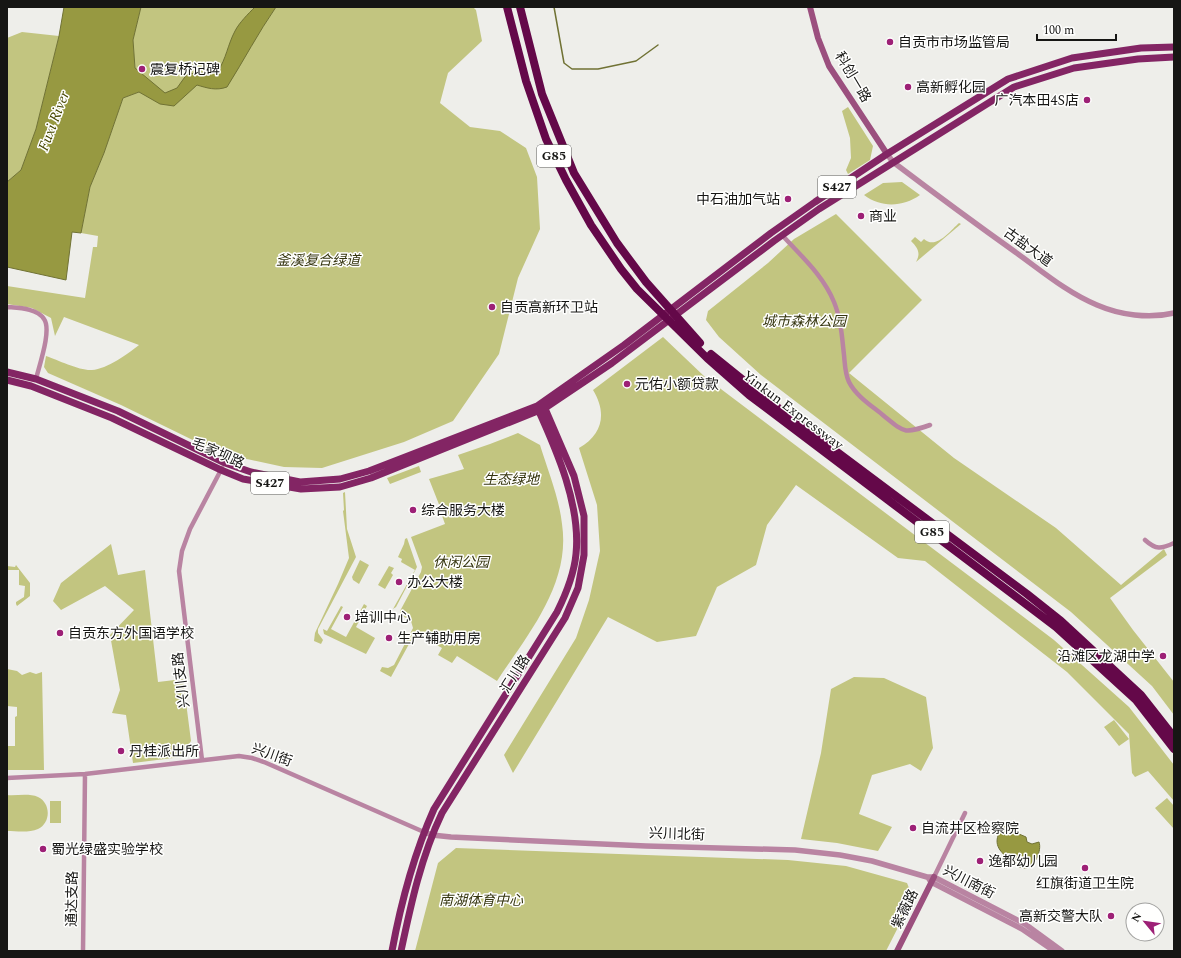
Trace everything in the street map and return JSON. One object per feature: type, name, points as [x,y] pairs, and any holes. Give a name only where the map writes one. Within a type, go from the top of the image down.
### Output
[{"type":"highway","name":"Yinkun Expressway","points":[[508,7],[526,81],[546,139],[566,180],[591,225],[621,269],[637,289],[681,326],[704,349],[769,401],[1015,584],[1061,621],[1141,695],[1174,737]]},
{"type":"highway","name":"Yinkun Expressway","points":[[520,7],[542,94],[574,172],[617,243],[707,358],[749,395],[1056,626],[1136,700],[1174,749]]},
{"type":"main road","name":"科创一路","points":[[810,7],[818,38],[830,66],[888,154]]},
{"type":"main road","name":"S427","points":[[541,407],[624,346],[771,233],[815,202],[888,154],[1008,79],[1072,58],[1141,48],[1174,47]]},
{"type":"main road","name":"S427","points":[[541,407],[612,362],[819,209],[1014,87],[1074,68],[1138,59],[1174,57]]},
{"type":"main road","name":"毛家坝路","points":[[7,372],[36,379],[118,411],[225,463],[251,472],[300,482],[340,479],[369,470],[541,407]]},
{"type":"main road","name":"毛家坝路","points":[[7,380],[32,386],[112,418],[243,479],[301,489],[340,487],[371,478],[541,407]]},
{"type":"main road","name":"汇川路","points":[[392,951],[404,895],[415,856],[434,809],[557,612],[569,587],[576,554],[575,516],[566,477],[541,407]]},
{"type":"main road","name":"汇川路","points":[[401,951],[413,897],[432,835],[442,813],[565,618],[578,588],[584,555],[584,516],[574,476],[541,407]]},
{"type":"main road","name":"紫薇路","points":[[897,951],[931,879]]},
{"type":"street","name":"古盐大道","points":[[888,154],[893,162],[957,211],[1071,292],[1097,305],[1126,314],[1156,316],[1174,313]]},
{"type":"street","points":[[782,235],[826,285],[839,315],[845,371],[856,392],[905,431],[912,432],[930,426]]},
{"type":"street","points":[[7,307],[29,310],[44,318],[47,325],[46,336],[36,379]]},
{"type":"street","name":"兴川支路","points":[[202,760],[180,571],[182,551],[190,529],[225,463]]},
{"type":"street","points":[[1145,540],[1152,546],[1158,548],[1165,548],[1174,543]]},
{"type":"street","name":"兴川街","points":[[7,778],[85,774],[239,756],[264,762],[424,832]]},
{"type":"street","name":"通达支路","points":[[83,951],[85,774]]},
{"type":"street","points":[[931,879],[965,813]]},
{"type":"street","name":"兴川北街","points":[[424,832],[432,835],[646,846],[795,850],[840,855],[872,861],[931,879]]},
{"type":"street","name":"兴川南街","points":[[931,879],[1022,929],[1054,951]]},
{"type":"street","name":"兴川南街","points":[[931,879],[1025,924],[1062,951]]},
{"type":"green space","name":"釜溪复合绿道","points":[[141,7],[473,7],[476,10],[482,41],[448,73],[440,103],[470,127],[500,131],[526,148],[537,177],[540,229],[518,278],[499,354],[453,421],[404,442],[322,468],[284,467],[238,457],[205,446],[121,405],[48,373],[44,367],[46,356],[75,367],[92,370],[111,364],[139,345],[64,317],[55,336],[51,318],[32,308],[7,304],[7,286],[85,298],[93,247],[97,247],[98,236],[81,233],[90,187],[104,153],[123,98],[139,92],[135,69],[133,40]]},
{"type":"green space","points":[[22,32],[59,36],[36,129],[21,170],[7,182],[7,38]]},
{"type":"green space","points":[[848,107],[873,146],[870,160],[848,174],[846,170],[851,158],[850,138],[842,111]]},
{"type":"green space","points":[[902,182],[920,195],[899,204],[885,204],[864,195],[883,183]]},
{"type":"green space","name":"城市森林公园","points":[[836,214],[922,300],[849,373],[954,458],[1056,528],[1121,585],[1164,549],[1167,555],[1110,598],[1174,682],[1174,715],[1152,686],[1071,612],[761,375],[719,337],[706,320],[708,311],[768,263],[794,239]]},
{"type":"green space","points":[[959,223],[961,224],[916,262],[918,251],[911,241],[915,237],[921,242],[924,239],[929,242],[938,241]]},
{"type":"green space","points":[[663,337],[705,377],[1054,640],[1129,707],[1174,765],[1174,801],[1148,771],[1135,777],[1132,773],[1129,734],[1067,672],[925,561],[898,558],[796,485],[767,525],[756,565],[717,587],[696,636],[657,642],[608,617],[513,773],[504,755],[576,638],[589,600],[600,551],[597,505],[579,448],[598,430],[600,422],[600,407],[593,390]]},
{"type":"green space","points":[[518,433],[540,445],[556,494],[562,524],[563,546],[560,567],[554,588],[534,626],[497,681],[457,656],[452,663],[438,655],[442,648],[415,633],[391,677],[380,671],[382,667],[388,668],[394,665],[413,628],[411,621],[401,615],[400,611],[421,572],[422,567],[411,537],[445,524],[429,479],[464,469],[458,455]]},
{"type":"green space","points":[[419,466],[421,472],[390,484],[387,478]]},
{"type":"green space","points":[[345,492],[347,529],[356,557],[318,629],[318,633],[323,640],[321,644],[314,641],[315,633],[349,558],[343,511],[343,493]]},
{"type":"green space","points":[[407,538],[417,567],[396,607],[393,609],[415,570],[401,562],[402,559],[398,557],[405,539]]},
{"type":"green space","points":[[111,544],[118,575],[145,570],[158,682],[183,679],[191,741],[181,757],[133,763],[126,715],[112,713],[120,690],[110,635],[134,610],[105,586],[61,610],[53,601],[61,583]]},
{"type":"green space","points":[[360,560],[369,565],[359,584],[353,580],[352,577]]},
{"type":"green space","points":[[16,565],[30,583],[30,596],[17,606],[16,602],[24,597],[25,586],[19,585],[19,570],[7,570],[7,566],[15,567]]},
{"type":"green space","points":[[389,566],[394,568],[391,573],[393,575],[385,589],[378,585]]},
{"type":"green space","points":[[364,604],[367,606],[356,627],[375,638],[366,654],[324,634],[323,629],[327,631],[341,606],[343,607],[331,629],[346,637]]},
{"type":"green space","points":[[7,669],[17,671],[22,675],[30,672],[36,674],[42,672],[44,770],[7,770],[7,746],[15,746],[15,717],[17,716],[17,707],[7,706]]},
{"type":"green space","points":[[854,677],[884,678],[926,697],[933,748],[921,771],[910,764],[872,775],[859,814],[892,827],[878,851],[837,843],[801,839],[821,753],[831,689]]},
{"type":"green space","points":[[1114,720],[1129,739],[1119,746],[1104,727]]},
{"type":"green space","points":[[7,795],[31,795],[42,800],[48,813],[42,826],[31,831],[7,831]]},
{"type":"green space","points":[[1167,798],[1174,806],[1174,829],[1155,808]]},
{"type":"green space","points":[[50,801],[61,801],[61,823],[50,823]]},
{"type":"green space","name":"南湖体育中心","points":[[456,848],[788,860],[846,866],[907,883],[913,898],[886,951],[415,951],[438,863]]},
{"type":"water","name":"Fuxi River","points":[[64,7],[141,7],[133,40],[135,68],[165,93],[177,88],[187,74],[218,71],[235,31],[255,7],[276,7],[227,87],[215,89],[197,85],[174,106],[160,104],[139,92],[123,98],[104,153],[90,187],[81,233],[72,232],[66,280],[7,267],[7,182],[21,170],[36,129],[59,36]]},
{"type":"water","points":[[1005,823],[1008,823],[1019,834],[1026,837],[1027,842],[1032,844],[1039,842],[1039,854],[1035,862],[1029,867],[1020,867],[1007,861],[1000,850],[997,839]]},
{"type":"waterway","points":[[554,7],[564,63],[572,69],[598,69],[636,61],[658,45]]},
{"type":"place","name":"自贡市市场监管局","points":[[890,42]]},
{"type":"place","name":"震复桥记碑","points":[[142,69]]},
{"type":"place","name":"高新孵化园","points":[[908,87]]},
{"type":"place","name":"广汽本田4S店","points":[[1087,100]]},
{"type":"place","name":"中石油加气站","points":[[788,199]]},
{"type":"place","name":"商业","points":[[861,216]]},
{"type":"place","name":"自贡高新环卫站","points":[[492,307]]},
{"type":"place","name":"元佑小额贷款","points":[[627,384]]},
{"type":"place","name":"综合服务大楼","points":[[413,510]]},
{"type":"place","name":"办公大楼","points":[[399,582]]},
{"type":"place","name":"培训中心","points":[[347,617]]},
{"type":"place","name":"自贡东方外国语学校","points":[[60,633]]},
{"type":"place","name":"生产辅助用房","points":[[389,638]]},
{"type":"place","name":"沿滩区龙湖中学","points":[[1163,656]]},
{"type":"place","name":"丹桂派出所","points":[[121,751]]},
{"type":"place","name":"自流井区检察院","points":[[913,828]]},
{"type":"place","name":"蜀光绿盛实验学校","points":[[43,849]]},
{"type":"place","name":"逸都幼儿园","points":[[980,861]]},
{"type":"place","name":"红旗街道卫生院","points":[[1085,868]]},
{"type":"place","name":"高新交警大队","points":[[1111,916]]},
{"type":"park label","name":"生态绿地","points":[[511,479]]},
{"type":"park label","name":"休闲公园","points":[[461,562]]}]
